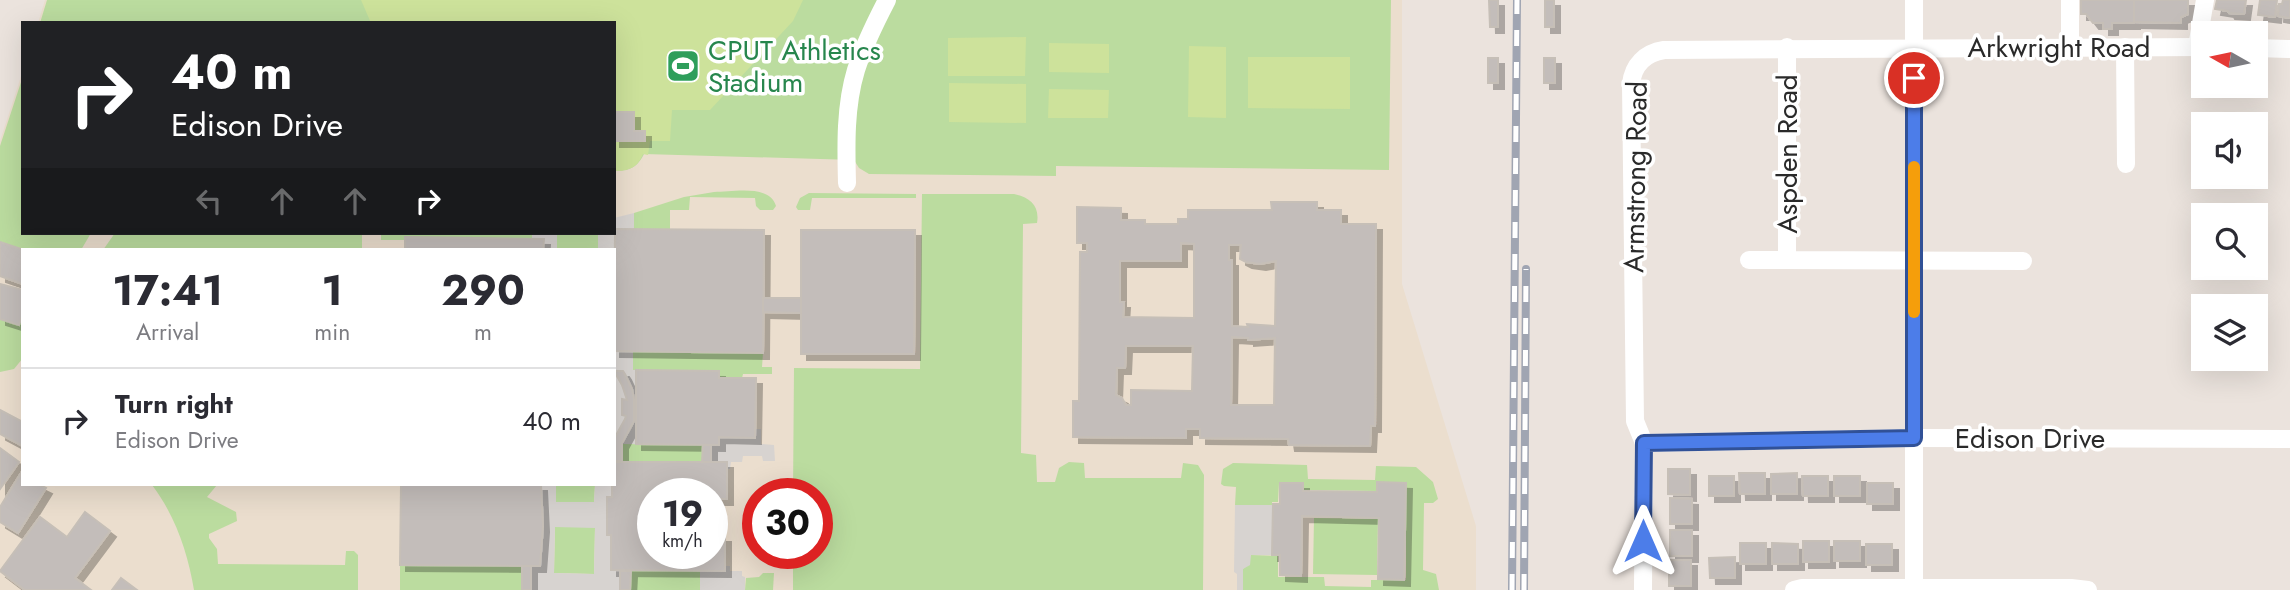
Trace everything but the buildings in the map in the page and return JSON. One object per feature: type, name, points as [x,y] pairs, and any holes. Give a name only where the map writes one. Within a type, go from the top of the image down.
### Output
[{"type":"street","points":[[847,183],[848,114],[855,72],[873,26],[887,0]]},
{"type":"street","points":[[1914,0],[1914,589]]},
{"type":"street","points":[[2070,0],[2070,46]]},
{"type":"street","points":[[2203,21],[2205,0]]},
{"type":"street","name":"Aspden Road","points":[[1787,47],[1787,260],[2023,261]]},
{"type":"street","points":[[2125,47],[2126,164]]},
{"type":"street","name":"Arkwright Road","points":[[1914,48],[2191,47]]},
{"type":"street","name":"Armstrong Road","points":[[1644,443],[1635,421],[1631,98],[1634,70],[1649,54],[1664,50],[1914,48]]},
{"type":"street","points":[[2268,48],[2290,48]]},
{"type":"street","points":[[1749,260],[1787,260]]},
{"type":"street","name":"Edison Drive","points":[[1644,443],[1914,438],[2290,439]]},
{"type":"street","points":[[1643,590],[1644,443]]},
{"type":"street","points":[[1794,590],[2088,590]]},
{"type":"shaded area","points":[[45,0],[1402,0],[1402,284],[1476,526],[1476,590],[0,590],[0,141],[21,76],[21,235],[616,235],[616,21],[39,21]]},
{"type":"shaded area","points":[[634,213],[634,229],[616,229],[616,218]]},
{"type":"shaded area","points":[[532,235],[557,235],[557,248],[543,248],[543,239],[532,239]]},
{"type":"shaded area","points":[[598,235],[615,235],[615,248],[598,248]]},
{"type":"shaded area","points":[[616,351],[633,352],[633,370],[636,370],[636,444],[622,444],[634,421],[634,399],[632,389],[622,371],[616,371]]},
{"type":"shaded area","points":[[616,376],[627,400],[622,400],[622,415],[626,416],[616,435]]},
{"type":"shaded area","points":[[755,429],[761,429],[761,444],[774,445],[775,461],[763,461],[762,456],[743,456],[742,462],[731,462],[730,469],[727,469],[727,462],[711,462],[711,445],[719,445],[719,437],[755,438]]},
{"type":"shaded area","points":[[541,486],[556,486],[556,502],[594,502],[595,486],[612,486],[612,497],[607,497],[607,534],[611,535],[611,570],[620,570],[620,590],[531,590],[531,566],[540,565],[543,526]],"holes":[[[555,527],[595,528],[594,574],[554,573]]]},
{"type":"shaded area","points":[[1235,505],[1273,505],[1278,555],[1251,555],[1250,565],[1243,569],[1243,590],[1237,590],[1237,574],[1234,572]]},
{"type":"shaded area","points":[[730,566],[730,571],[742,571],[745,590],[700,590],[700,570],[725,571]]},
{"type":"green space","points":[[47,0],[1391,0],[1389,170],[1056,166],[1056,176],[869,174],[859,168],[854,160],[644,154],[632,168],[616,171],[616,21],[41,21]]},
{"type":"green space","name":"CPUT Athletics Stadium","points":[[361,0],[803,0],[793,21],[710,110],[672,110],[670,141],[650,141],[648,155],[643,154],[632,168],[616,171],[616,21],[370,21]]},
{"type":"green space","points":[[1026,37],[1025,76],[948,76],[948,38]]},
{"type":"green space","points":[[1049,43],[1109,44],[1109,73],[1049,72]]},
{"type":"green space","points":[[1189,46],[1226,47],[1226,118],[1188,117]]},
{"type":"green space","points":[[1248,57],[1350,57],[1350,109],[1248,108]]},
{"type":"green space","points":[[21,82],[21,235],[90,235],[82,248],[21,249],[0,242],[0,146]]},
{"type":"green space","points":[[949,83],[1026,84],[1026,123],[949,122]]},
{"type":"green space","points":[[1049,89],[1109,90],[1108,118],[1048,118]]},
{"type":"green space","points":[[714,192],[759,192],[772,199],[776,206],[773,210],[760,210],[756,206],[755,198],[690,197],[689,210],[670,210],[670,229],[634,229],[634,213],[684,197]]},
{"type":"green space","points":[[809,193],[916,194],[916,198],[812,198],[810,210],[798,210],[796,207],[800,198]]},
{"type":"green space","points":[[922,194],[1014,194],[1025,197],[1033,203],[1038,217],[1037,223],[1023,224],[1021,453],[1036,455],[1037,482],[1055,482],[1059,468],[1069,462],[1084,463],[1085,478],[1181,478],[1183,463],[1198,465],[1204,475],[1203,590],[793,590],[793,569],[833,569],[833,478],[793,478],[794,368],[920,369]]},
{"type":"green space","points":[[114,235],[362,235],[362,248],[104,248]]},
{"type":"green space","points":[[381,235],[532,235],[532,239],[406,237],[405,240],[381,240]]},
{"type":"green space","points":[[557,235],[598,235],[598,248],[557,248]]},
{"type":"green space","points":[[0,319],[19,325],[21,319],[21,360],[14,369],[0,372]]},
{"type":"green space","points":[[633,352],[763,353],[762,367],[772,367],[772,374],[743,374],[742,378],[719,378],[719,371],[633,370]]},
{"type":"green space","points":[[622,444],[703,445],[702,462],[621,461]]},
{"type":"green space","points":[[1233,463],[1307,465],[1308,479],[1375,480],[1376,466],[1416,467],[1433,482],[1438,499],[1433,503],[1424,503],[1423,570],[1436,574],[1439,590],[1243,590],[1243,569],[1251,555],[1278,556],[1278,577],[1324,577],[1325,586],[1371,587],[1371,580],[1406,580],[1406,483],[1377,482],[1376,491],[1303,490],[1303,483],[1279,483],[1278,502],[1272,502],[1272,505],[1235,505],[1236,487],[1221,484],[1223,469]]},
{"type":"green space","points":[[153,486],[216,486],[207,497],[236,512],[237,521],[209,534],[217,549],[218,564],[345,565],[346,551],[354,551],[358,555],[358,590],[194,590],[179,535]]},
{"type":"green space","points":[[556,486],[595,486],[594,502],[556,502]]},
{"type":"green space","points":[[1314,518],[1378,519],[1377,575],[1313,574]]},
{"type":"green space","points":[[555,527],[595,527],[594,574],[554,573]]},
{"type":"green space","points":[[400,565],[522,565],[522,590],[400,590]]},
{"type":"green space","points":[[631,570],[700,570],[700,590],[631,590]]},
{"type":"green space","points":[[763,573],[774,573],[773,590],[745,590],[746,578],[759,577]]},
{"type":"railway","points":[[1512,590],[1517,0]]},
{"type":"railway","points":[[1524,590],[1526,269]]},
{"type":"slow traffic","points":[[1914,167],[1914,312]]},
{"type":"place","name":"CPUT Athletics Stadium","points":[[683,66]]},
{"type":"route","points":[[1643,541],[1644,443],[1914,438],[1914,78]]}]
